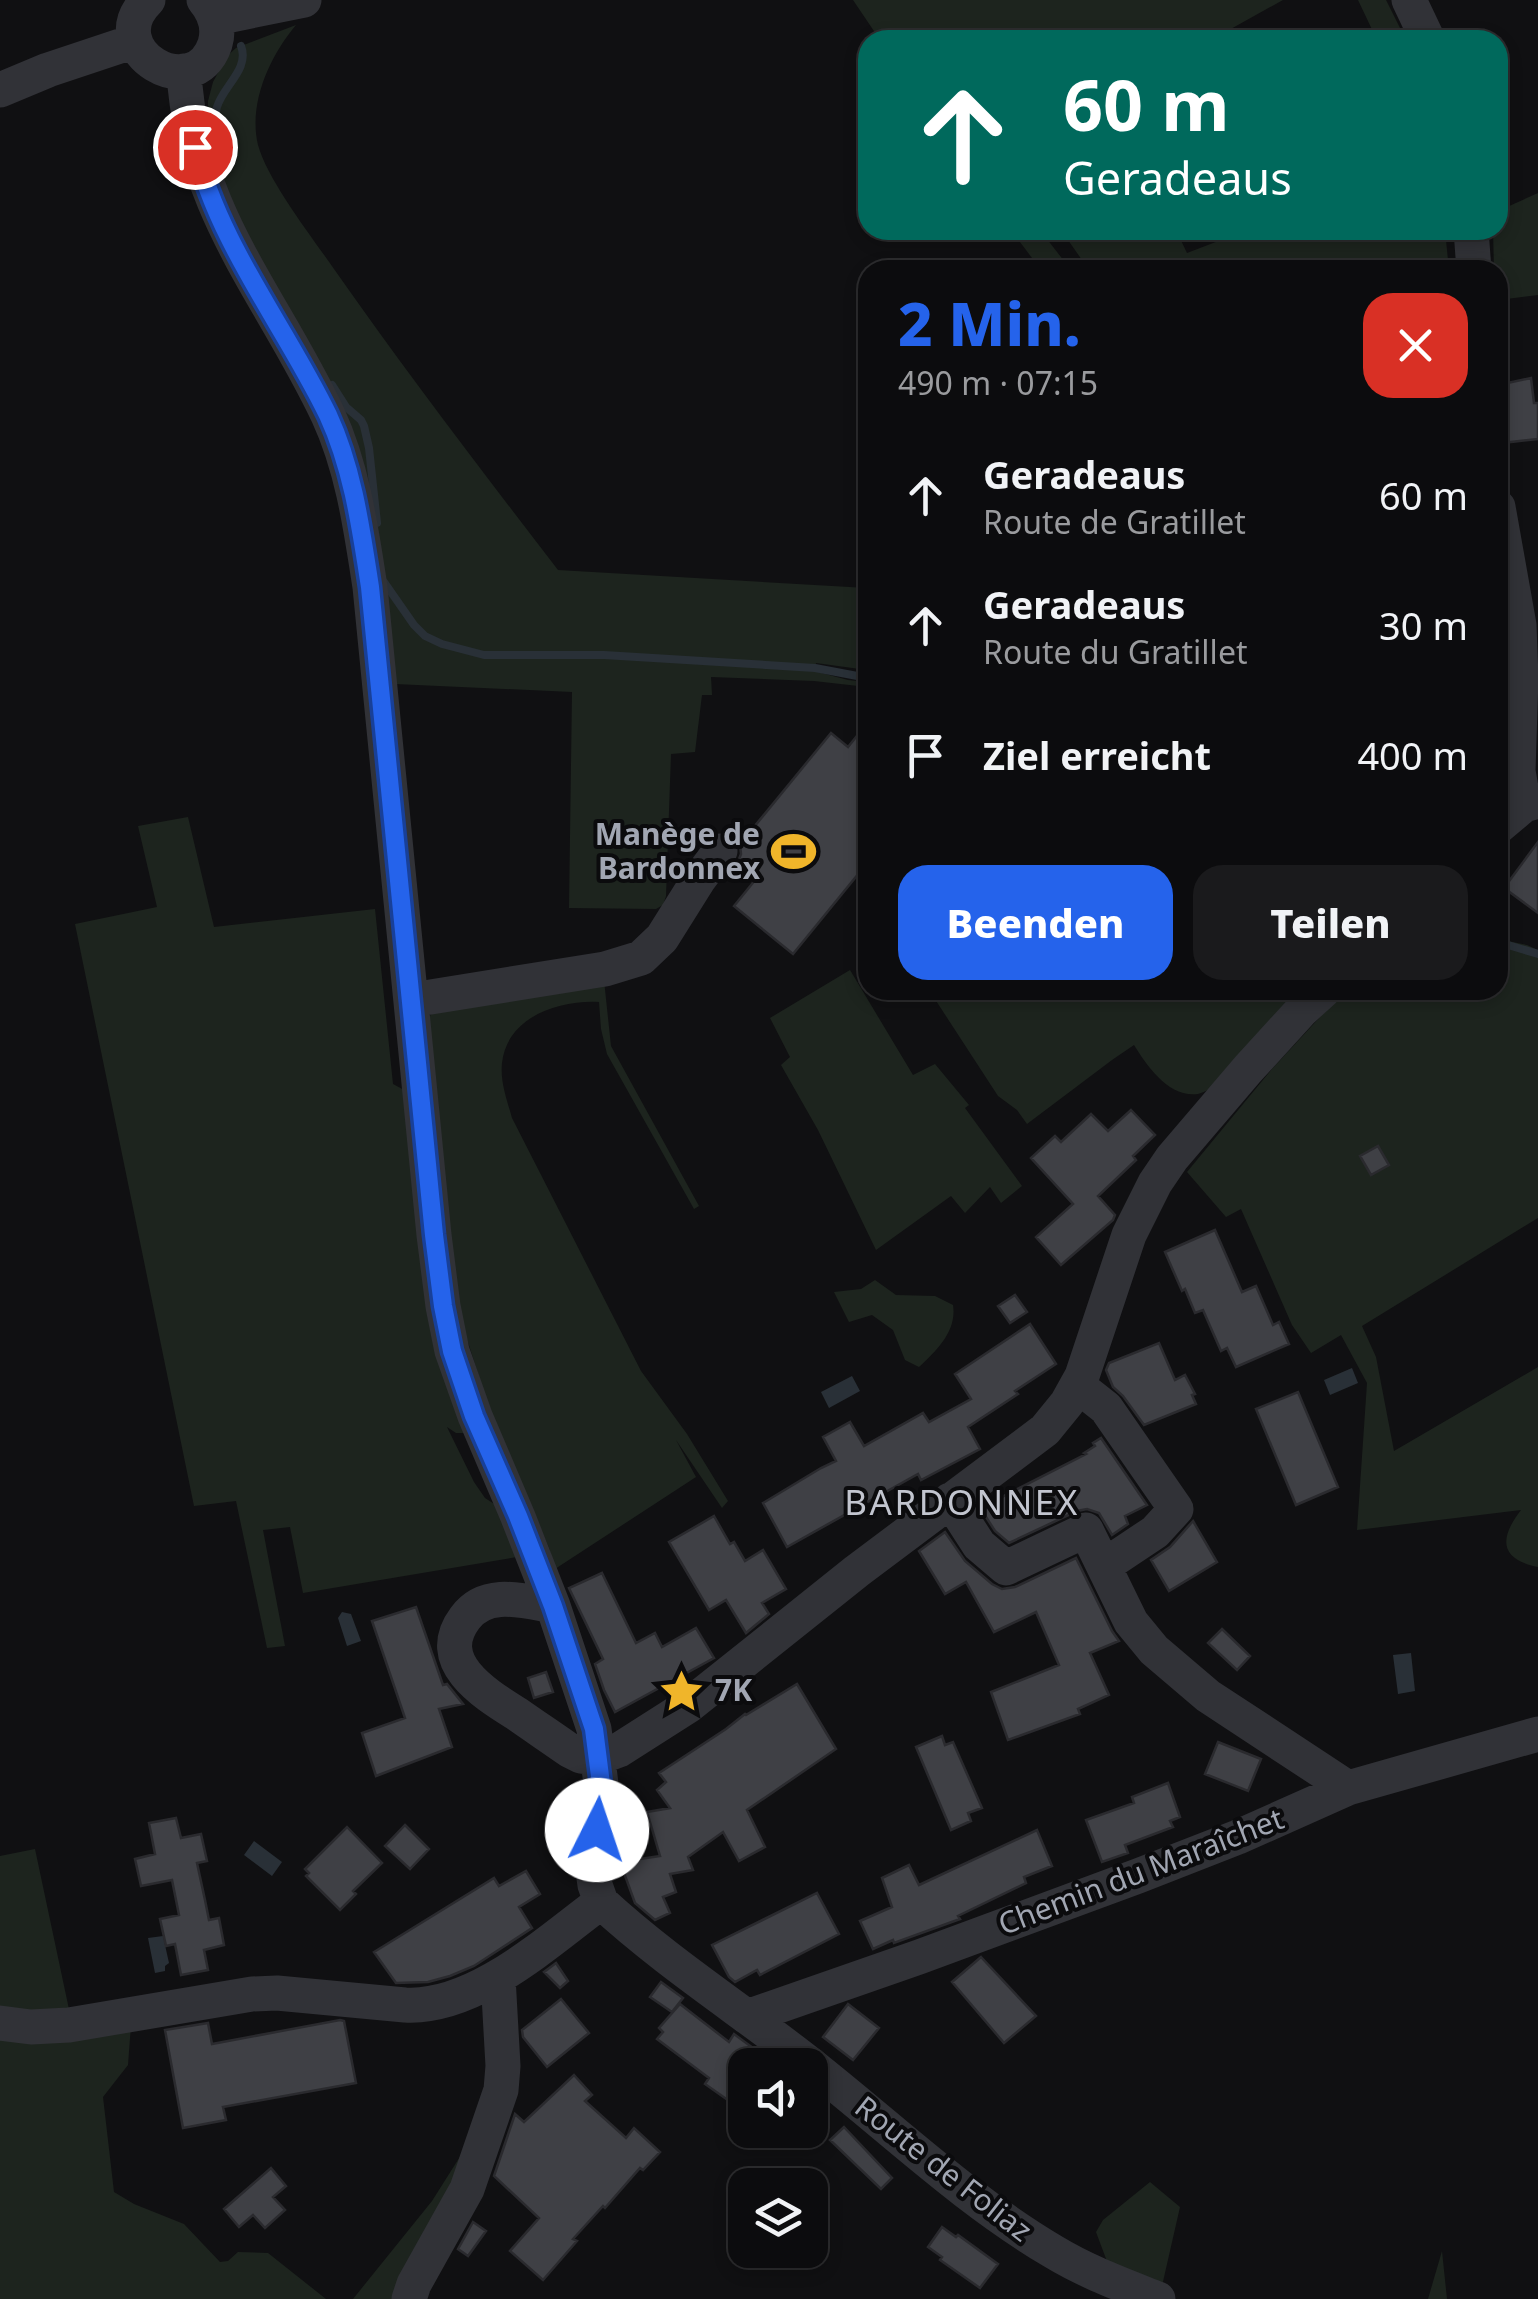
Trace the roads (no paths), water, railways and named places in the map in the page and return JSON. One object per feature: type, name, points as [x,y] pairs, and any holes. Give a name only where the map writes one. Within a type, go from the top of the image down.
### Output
[{"type":"street","points":[[145,2],[135,22],[140,53],[156,68],[184,71],[203,62],[213,50],[217,34],[210,9],[304,0]]},
{"type":"street","points":[[1409,0],[1423,30]]},
{"type":"street","points":[[0,90],[136,41]]},
{"type":"street","points":[[0,2023],[31,2027],[70,2025],[252,1994],[421,2006],[456,1998],[498,1977],[601,1902],[593,1871],[601,1803],[594,1729],[553,1606],[474,1416],[449,1336],[434,1235],[370,587],[358,512],[330,420],[213,202],[190,127],[184,71]]},
{"type":"street","points":[[1508,563],[1519,625],[1520,811]]},
{"type":"street","points":[[412,1000],[605,970],[641,958],[662,938],[720,851]]},
{"type":"street","points":[[553,1606],[520,1600],[495,1599],[483,1603],[464,1618],[455,1644],[457,1658],[462,1670],[489,1696],[569,1750],[598,1758],[619,1750],[688,1706],[1044,1430],[1076,1388],[1128,1235],[1155,1182],[1248,1068],[1314,1000]]},
{"type":"street","points":[[1076,1388],[1106,1408],[1176,1509],[1155,1532],[1104,1566]]},
{"type":"street","points":[[950,1500],[979,1545],[1006,1568],[1086,1530],[1131,1622],[1154,1650],[1208,1696],[1348,1788]]},
{"type":"street","name":"Chemin du Maraîchet","points":[[746,2016],[1138,1876],[1348,1788],[1538,1734]]},
{"type":"street","name":"Route de Foliaz","points":[[601,1902],[806,2060],[977,2200],[1095,2285],[1158,2299]]},
{"type":"street","points":[[408,2299],[466,2189],[501,2090],[498,1977]]},
{"type":"waterway","points":[[215,150],[216,112],[242,62],[241,46]]},
{"type":"waterway","points":[[332,385],[364,426],[377,523]]},
{"type":"waterway","points":[[384,582],[425,636],[484,655],[604,655],[815,668],[858,676]]},
{"type":"waterway","points":[[1508,945],[1538,954]]},
{"type":"place","name":"Manège de Bardonnex","points":[[793,852]]},
{"type":"place","name":"7K","points":[[682,1691]]},
{"type":"district","name":"BARDONNEX","points":[[962,1503]]}]
